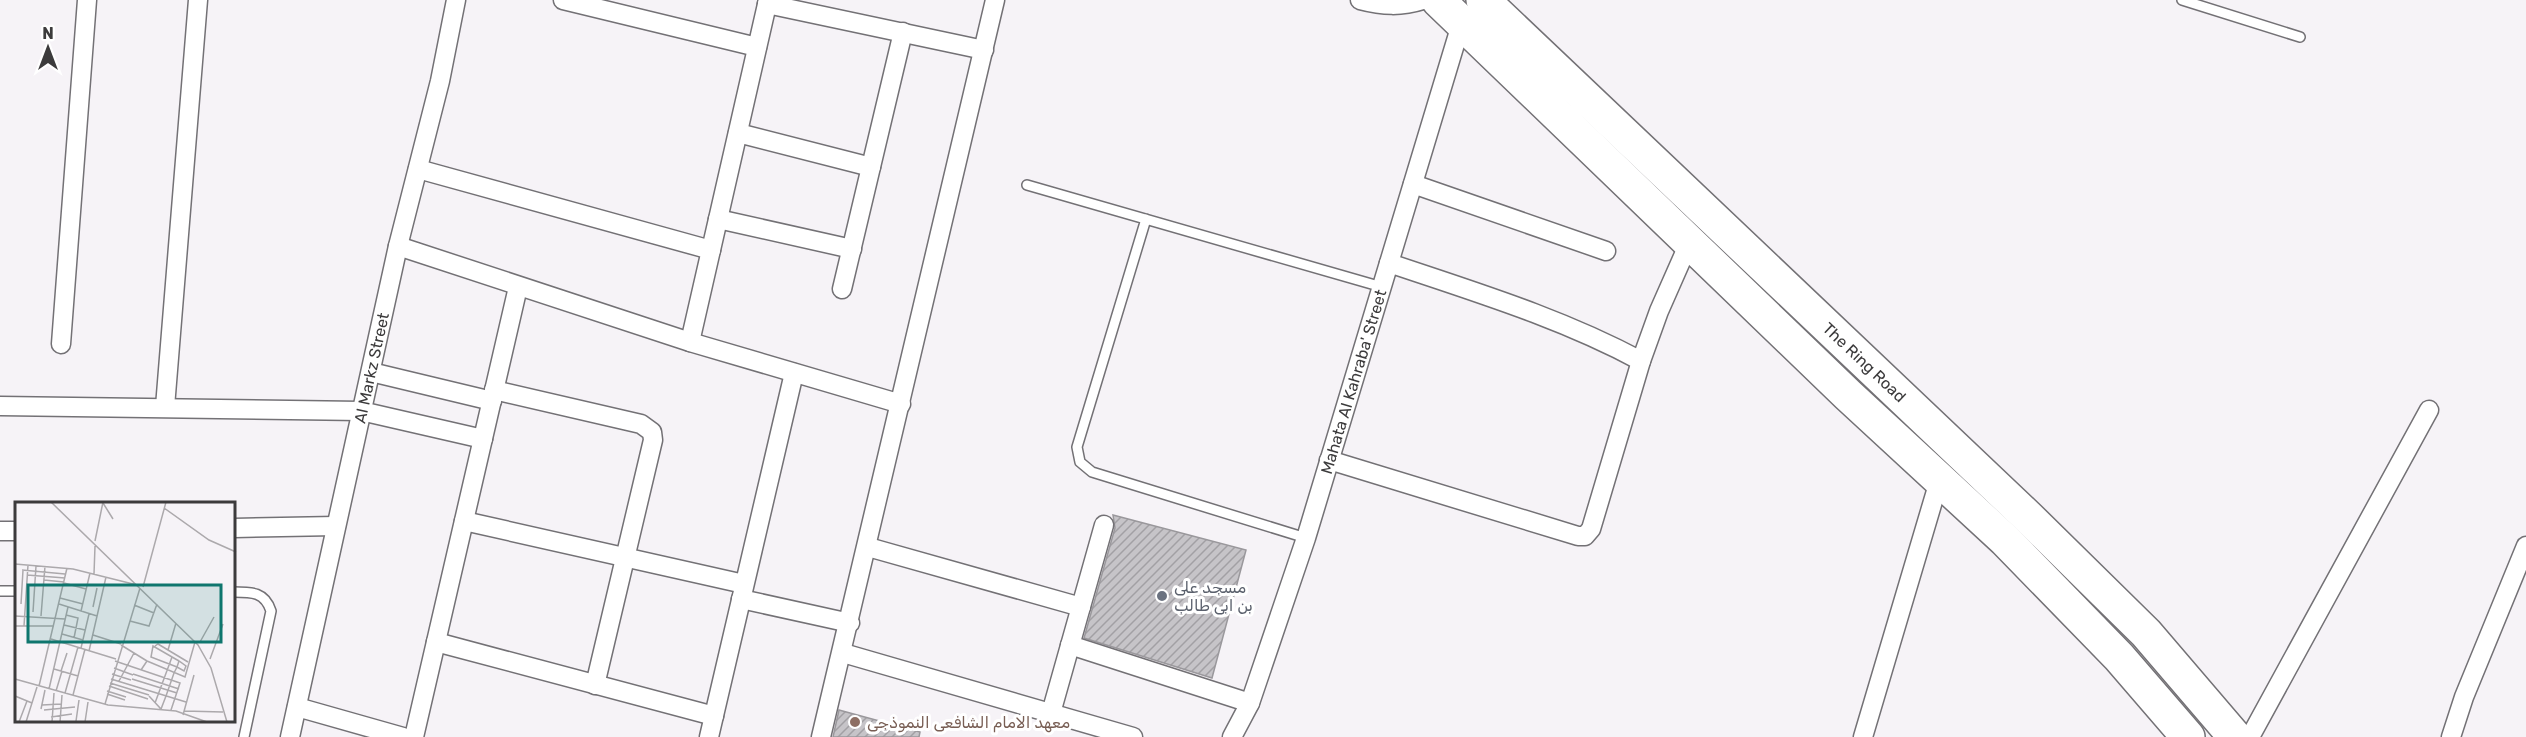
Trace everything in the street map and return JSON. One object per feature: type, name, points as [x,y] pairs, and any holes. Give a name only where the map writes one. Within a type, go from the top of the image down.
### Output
[{"type":"highway","name":"The Ring Road","points":[[1438,0],[1473,11],[1697,205],[1874,369],[2146,633],[2235,737]]},
{"type":"highway","name":"The Ring Road","points":[[1473,11],[1689,243],[1939,481],[2005,540],[2072,608],[2119,657],[2183,734]]},
{"type":"highway","points":[[1848,395],[1874,369]]},
{"type":"street","points":[[61,344],[87,0]]},
{"type":"street","points":[[165,407],[198,0]]},
{"type":"street","name":"Al Markz Street","points":[[290,737],[398,246],[440,81],[456,0]]},
{"type":"street","points":[[562,0],[757,47]]},
{"type":"street","points":[[821,737],[843,653],[995,0]]},
{"type":"street","points":[[1360,0],[1387,5],[1423,0]]},
{"type":"street","points":[[690,342],[767,2],[984,50]]},
{"type":"street","name":"Mahata Al Kahraba' Street","points":[[1232,737],[1250,703],[1305,538],[1413,184],[1473,11]]},
{"type":"street","points":[[842,289],[903,32]]},
{"type":"street","points":[[738,133],[871,167]]},
{"type":"street","points":[[418,169],[711,250]]},
{"type":"street","points":[[1413,184],[1606,251]]},
{"type":"street","points":[[718,219],[852,249]]},
{"type":"street","points":[[1329,460],[1578,536],[1585,536],[1591,529],[1641,361],[1659,310],[1689,243]]},
{"type":"street","points":[[398,246],[690,342],[901,404]]},
{"type":"street","points":[[1389,263],[1562,322],[1603,340],[1641,361]]},
{"type":"street","points":[[414,737],[518,287]]},
{"type":"street","points":[[370,372],[641,424],[652,432],[653,440],[595,685]]},
{"type":"street","points":[[709,737],[794,373]]},
{"type":"street","points":[[0,406],[361,411],[483,439]]},
{"type":"street","points":[[2250,737],[2429,410]]},
{"type":"street","points":[[1863,737],[1939,481]]},
{"type":"street","points":[[464,521],[625,557],[850,623]]},
{"type":"street","points":[[1051,713],[1104,525]]},
{"type":"street","points":[[236,528],[336,526]]},
{"type":"street","points":[[2451,737],[2526,546]]},
{"type":"street","points":[[868,547],[1081,607]]},
{"type":"street","points":[[436,642],[714,716]]},
{"type":"street","points":[[1070,645],[1250,703]]},
{"type":"street","points":[[843,653],[1133,737]]},
{"type":"street","points":[[297,707],[403,737]]},
{"type":"lane","points":[[2182,0],[2300,37]]},
{"type":"lane","points":[[1027,185],[1382,286]]},
{"type":"lane","points":[[1146,219],[1077,447],[1080,462],[1092,472],[1305,538]]},
{"type":"lane","points":[[236,592],[256,593],[263,596],[271,611],[244,737]]},
{"type":"building","name":"مسجد على بن ابى طالب","points":[[1113,515],[1246,550],[1212,678],[1084,638],[1115,528]]},
{"type":"building","name":"معهد الامام الشافعى النموذجى","points":[[839,710],[920,732],[919,737],[833,737]]},
{"type":"place","name":"مسجد على بن ابى طالب","points":[[1162,596]]},
{"type":"place","name":"معهد الامام الشافعى النموذجى","points":[[855,722]]}]
